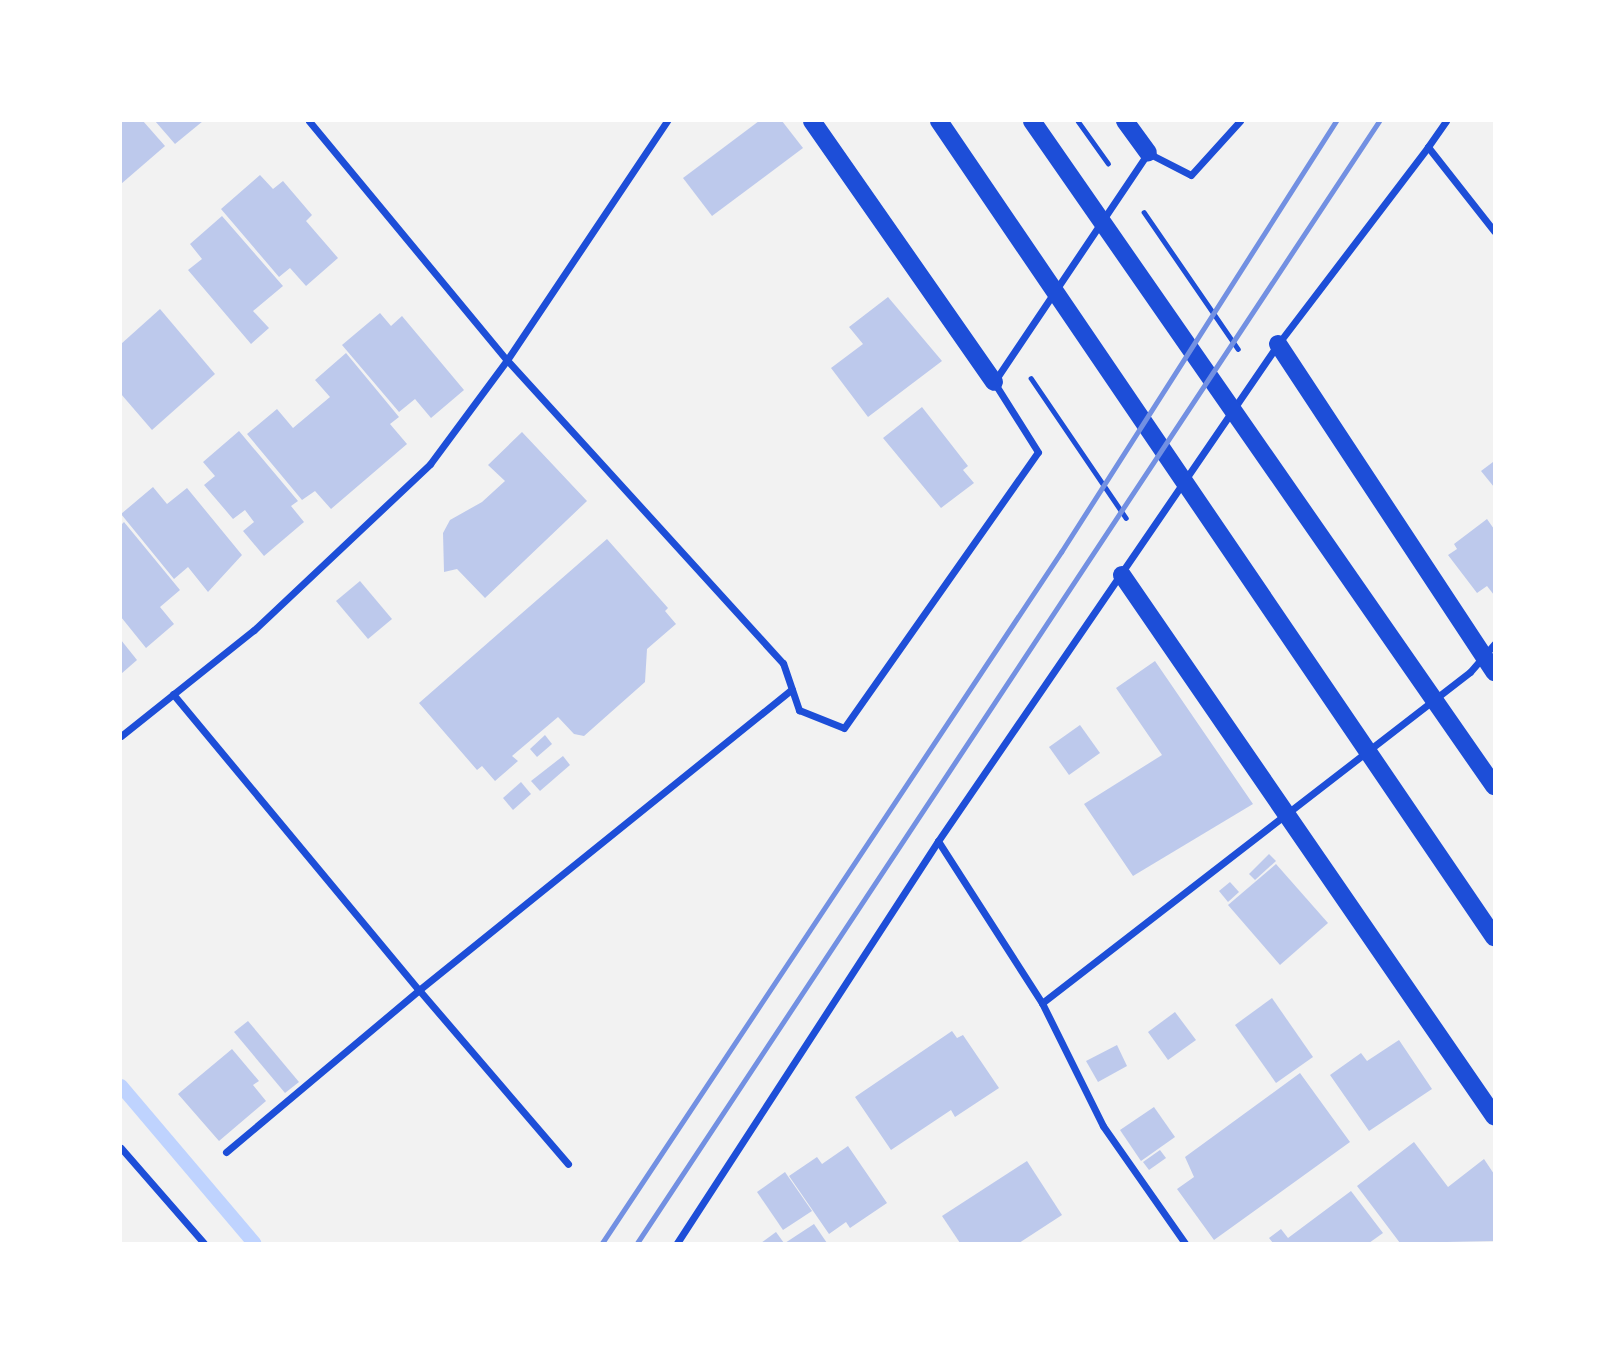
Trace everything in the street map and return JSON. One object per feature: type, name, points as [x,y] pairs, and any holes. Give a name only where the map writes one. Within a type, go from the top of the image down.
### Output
[{"type":"main road","points":[[812,121],[994,382]]},
{"type":"main road","points":[[939,121],[1494,937]]},
{"type":"main road","points":[[1032,121],[1494,786]]},
{"type":"main road","points":[[1125,121],[1148,153]]},
{"type":"main road","points":[[1274,352],[1488,648],[1494,672]]},
{"type":"main road","points":[[1126,568],[1283,814],[1494,1116]]},
{"type":"street","points":[[309,121],[507,360],[783,663],[799,710],[844,728],[1038,452],[994,382],[1148,153],[1191,175],[1240,121]]},
{"type":"street","points":[[121,736],[254,630],[430,464],[507,360],[667,121]]},
{"type":"street","points":[[677,1243],[938,841],[1274,352],[1446,121]]},
{"type":"street","points":[[1428,147],[1494,231]]},
{"type":"street","points":[[1042,1003],[1470,672],[1488,648]]},
{"type":"street","points":[[226,1152],[419,990],[792,689]]},
{"type":"street","points":[[173,694],[419,990],[568,1164]]},
{"type":"street","points":[[938,841],[1042,1003],[1103,1126],[1185,1243]]},
{"type":"street","points":[[121,1148],[204,1243]]},
{"type":"building","points":[[121,121],[143,121],[165,146],[121,184]]},
{"type":"building","points":[[155,121],[203,121],[175,144]]},
{"type":"building","points":[[759,121],[782,121],[803,148],[712,216],[683,178]]},
{"type":"building","points":[[260,175],[273,189],[283,181],[312,215],[306,221],[338,258],[306,286],[290,268],[279,277],[221,209]]},
{"type":"building","points":[[222,216],[283,286],[253,311],[269,328],[251,344],[188,270],[202,259],[190,244]]},
{"type":"building","points":[[888,297],[942,361],[868,417],[831,368],[863,344],[849,327]]},
{"type":"building","points":[[160,309],[215,374],[152,430],[121,394],[121,344]]},
{"type":"building","points":[[380,313],[391,326],[402,316],[464,390],[431,418],[415,399],[399,412],[342,345]]},
{"type":"building","points":[[346,353],[399,417],[390,424],[407,444],[331,509],[315,491],[302,500],[247,434],[277,409],[293,428],[330,397],[315,380]]},
{"type":"building","points":[[922,407],[968,466],[963,470],[974,483],[941,508],[883,438]]},
{"type":"building","points":[[239,431],[298,501],[291,506],[304,522],[264,556],[243,531],[254,522],[245,510],[233,519],[204,485],[215,476],[203,462]]},
{"type":"building","points":[[522,432],[587,501],[485,598],[457,569],[444,572],[443,533],[450,520],[482,502],[505,481],[488,465]]},
{"type":"building","points":[[1494,463],[1494,487],[1481,471]]},
{"type":"building","points":[[153,487],[167,504],[187,488],[242,555],[208,592],[188,567],[174,579],[121,514]]},
{"type":"building","points":[[1487,519],[1494,529],[1494,595],[1487,586],[1477,593],[1448,555],[1457,549],[1454,544]]},
{"type":"building","points":[[124,522],[180,590],[160,607],[174,624],[146,648],[121,617],[121,525]]},
{"type":"building","points":[[607,539],[668,608],[665,611],[676,624],[647,649],[645,682],[584,736],[574,734],[558,717],[512,756],[518,761],[495,781],[482,766],[477,770],[419,703]]},
{"type":"building","points":[[360,581],[392,619],[368,639],[336,601]]},
{"type":"building","points":[[121,640],[137,660],[121,674]]},
{"type":"building","points":[[1155,661],[1253,804],[1133,876],[1084,804],[1162,755],[1116,688]]},
{"type":"building","points":[[1080,725],[1100,753],[1069,775],[1049,747]]},
{"type":"building","points":[[545,735],[552,744],[537,757],[530,749]]},
{"type":"building","points":[[563,756],[570,765],[540,791],[531,781]]},
{"type":"building","points":[[521,782],[531,794],[513,810],[503,798]]},
{"type":"building","points":[[1269,854],[1276,861],[1255,880],[1249,874]]},
{"type":"building","points":[[1276,864],[1328,923],[1280,965],[1228,905]]},
{"type":"building","points":[[1230,882],[1239,892],[1228,902],[1219,891]]},
{"type":"building","points":[[1272,998],[1313,1057],[1276,1083],[1235,1025]]},
{"type":"building","points":[[1175,1012],[1196,1040],[1168,1060],[1148,1032]]},
{"type":"building","points":[[248,1021],[299,1082],[285,1093],[234,1032]]},
{"type":"building","points":[[952,1031],[957,1038],[963,1035],[999,1088],[955,1117],[951,1110],[891,1150],[855,1097]]},
{"type":"building","points":[[1399,1040],[1432,1089],[1369,1131],[1330,1075],[1361,1053],[1367,1061]]},
{"type":"building","points":[[1117,1045],[1127,1066],[1098,1082],[1086,1061]]},
{"type":"building","points":[[232,1049],[259,1081],[253,1085],[266,1101],[219,1141],[178,1094]]},
{"type":"building","points":[[1300,1073],[1350,1142],[1214,1240],[1177,1189],[1194,1177],[1185,1157]]},
{"type":"building","points":[[1154,1107],[1175,1137],[1141,1161],[1120,1130]]},
{"type":"building","points":[[1414,1142],[1448,1187],[1484,1159],[1494,1174],[1494,1241],[1400,1243],[1357,1186]]},
{"type":"building","points":[[848,1146],[887,1203],[850,1228],[846,1222],[829,1234],[789,1176],[817,1157],[822,1164]]},
{"type":"building","points":[[1160,1150],[1166,1158],[1149,1170],[1143,1162]]},
{"type":"building","points":[[1027,1161],[1062,1215],[1019,1243],[960,1243],[942,1216]]},
{"type":"building","points":[[785,1172],[812,1211],[783,1230],[757,1192]]},
{"type":"building","points":[[1351,1191],[1383,1233],[1369,1243],[1273,1243],[1269,1238],[1281,1229],[1288,1238]]},
{"type":"building","points":[[814,1224],[827,1243],[785,1243]]},
{"type":"building","points":[[776,1232],[784,1243],[761,1243]]},
{"type":"waterway","points":[[121,1086],[254,1243]]},
{"type":"railway","points":[[602,1243],[1061,552],[1336,121]]},
{"type":"railway","points":[[637,1243],[1379,121]]}]
